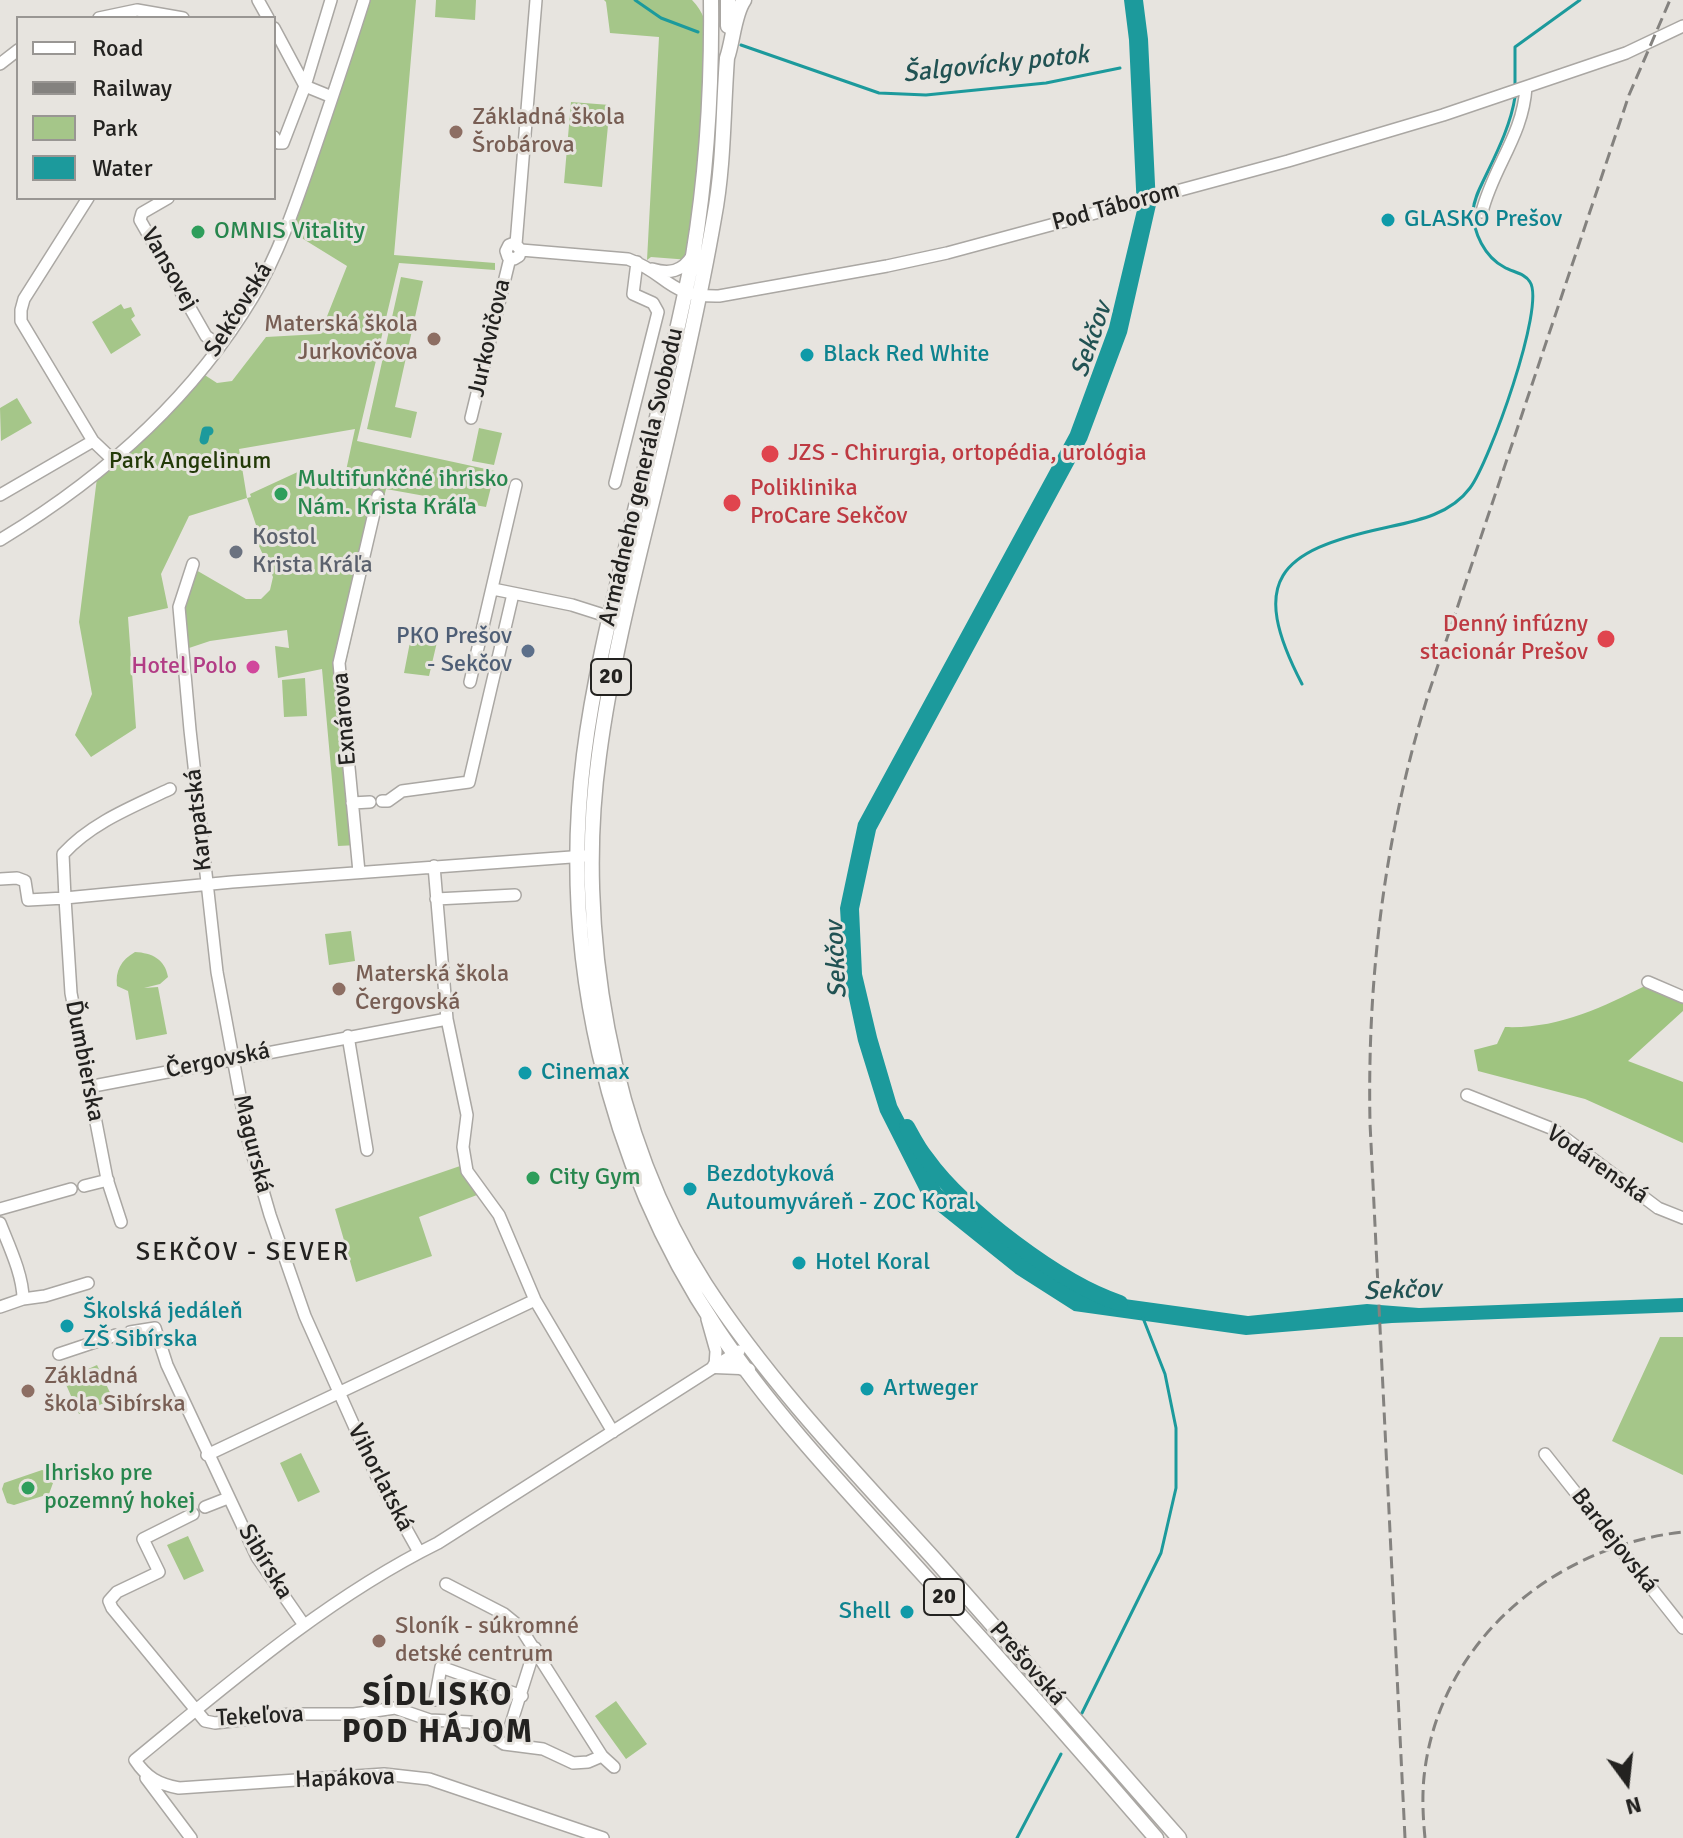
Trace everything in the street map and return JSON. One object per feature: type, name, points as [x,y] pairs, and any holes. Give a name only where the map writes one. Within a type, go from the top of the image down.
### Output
[{"type":"main road","name":"Armádneho generála Svobodu","points":[[692,295],[693,256],[704,188],[711,0]]},
{"type":"main road","points":[[727,58],[728,0]]},
{"type":"main road","name":"Armádneho generála Svobodu","points":[[744,0],[738,11],[735,35],[727,58],[715,213],[692,295],[587,736],[578,839],[585,856],[598,967],[619,1075],[645,1160],[681,1241],[702,1279],[748,1345]]},
{"type":"main road","name":"Armádneho generála Svobodu","points":[[616,619],[585,856],[578,877],[591,1003],[615,1116],[629,1159],[658,1227],[705,1310],[735,1353]]},
{"type":"main road","name":"Prešovská","points":[[748,1345],[1179,1838]]},
{"type":"main road","name":"Prešovská","points":[[735,1353],[839,1480],[1156,1838]]},
{"type":"main road","points":[[715,1366],[748,1370]]},
{"type":"street","points":[[276,140],[283,143],[305,86],[331,0]]},
{"type":"street","name":"Sekčovská","points":[[0,540],[54,506],[150,428],[220,346],[254,296],[291,217],[364,0]]},
{"type":"street","points":[[518,247],[536,0]]},
{"type":"street","points":[[701,0],[711,33]]},
{"type":"street","points":[[108,16],[137,10],[172,16]]},
{"type":"street","name":"Pod Táborom","points":[[692,295],[719,296],[912,261],[1173,192],[1375,136],[1526,87],[1626,53],[1683,26]]},
{"type":"street","points":[[276,32],[305,86],[332,97]]},
{"type":"street","points":[[0,64],[16,52]]},
{"type":"street","points":[[1482,212],[1488,188],[1518,131],[1526,87]]},
{"type":"street","points":[[87,200],[24,299],[21,321],[93,441],[113,460]]},
{"type":"street","name":"Vansovej","points":[[165,200],[142,213],[140,220],[206,336],[220,346]]},
{"type":"street","name":"Jurkovičova","points":[[471,418],[510,258],[518,257],[518,247],[628,259],[692,295]]},
{"type":"street","points":[[615,483],[658,312],[653,303],[633,294],[640,264],[664,272],[675,271],[684,267],[693,256]]},
{"type":"street","points":[[0,495],[93,441]]},
{"type":"street","points":[[470,682],[516,485]]},
{"type":"street","name":"Exnárova","points":[[359,872],[339,663],[378,496]]},
{"type":"street","name":"Karpatská","points":[[193,564],[179,607],[206,885],[359,872]]},
{"type":"street","points":[[493,589],[616,619]]},
{"type":"street","points":[[352,803],[388,801],[402,791],[469,782],[513,594]]},
{"type":"street","name":"Ďumbierska","points":[[121,1222],[108,1180],[71,993],[63,854],[76,840],[112,816],[170,789]]},
{"type":"street","points":[[555,857],[578,839]]},
{"type":"street","points":[[359,872],[585,856]]},
{"type":"street","points":[[555,857],[567,864],[578,877]]},
{"type":"street","points":[[434,866],[447,1019],[467,1115],[463,1147],[467,1171],[499,1215],[535,1300],[613,1432]]},
{"type":"street","points":[[0,879],[25,881],[28,900],[206,885]]},
{"type":"street","name":"Magurská","points":[[206,885],[232,1058],[248,1139],[305,1316],[338,1392]]},
{"type":"street","points":[[436,899],[515,895]]},
{"type":"street","points":[[1648,982],[1683,997]]},
{"type":"street","name":"Čergovská","points":[[88,1087],[447,1019]]},
{"type":"street","points":[[348,1036],[367,1150]]},
{"type":"street","name":"Vodárenská","points":[[1467,1095],[1553,1129],[1658,1208],[1683,1218]]},
{"type":"street","points":[[0,1209],[108,1180]]},
{"type":"street","points":[[0,1223],[22,1284],[23,1299]]},
{"type":"street","points":[[0,1307],[87,1283]]},
{"type":"street","points":[[207,1455],[535,1300]]},
{"type":"street","points":[[705,1310],[716,1351],[715,1366]]},
{"type":"street","name":"Sibírska","points":[[130,1332],[155,1328],[167,1365],[207,1455],[257,1557],[304,1625]]},
{"type":"street","points":[[59,1354],[116,1335]]},
{"type":"street","name":"Vihorlatská","points":[[338,1392],[376,1475],[419,1552],[438,1543],[748,1345]]},
{"type":"street","name":"Bardejovská","points":[[1545,1454],[1683,1628]]},
{"type":"street","name":"Sibírska","points":[[205,1507],[228,1498]]},
{"type":"street","points":[[193,1514],[143,1539],[159,1572],[111,1597],[110,1605],[196,1711]]},
{"type":"street","name":"Sibírska","points":[[144,1773],[135,1760],[304,1625],[419,1552]]},
{"type":"street","points":[[446,1584],[504,1614],[520,1627],[602,1756],[614,1767]]},
{"type":"street","points":[[511,1724],[535,1648]]},
{"type":"street","points":[[435,1700],[441,1667],[522,1696]]},
{"type":"street","name":"Tekeľova","points":[[196,1711],[205,1721],[215,1723],[291,1714],[354,1714],[395,1708],[430,1720],[470,1722],[504,1744],[543,1749],[573,1763],[588,1762],[602,1756]]},
{"type":"street","points":[[144,1773],[149,1785],[191,1838]]},
{"type":"street","name":"Hapákova","points":[[144,1773],[160,1785],[179,1788],[384,1774],[429,1779],[603,1838]]},
{"type":"green space","name":"Park Angelinum","points":[[363,0],[416,0],[394,255],[495,263],[495,270],[399,263],[357,441],[495,471],[486,507],[386,489],[343,675],[358,845],[338,846],[322,669],[278,678],[275,646],[289,648],[287,630],[210,641],[183,650],[184,610],[196,570],[246,599],[261,599],[270,590],[273,577],[259,546],[259,534],[247,498],[189,516],[161,574],[168,608],[128,617],[136,728],[91,757],[75,735],[92,694],[79,622],[97,478],[200,372],[217,383],[232,381],[266,337],[320,334],[347,266],[287,229]],"holes":[[[355,429],[344,480],[309,487],[302,470],[247,498],[239,449]]]},
{"type":"green space","points":[[436,0],[476,0],[475,20],[435,17]]},
{"type":"green space","points":[[604,0],[692,0],[708,29],[711,40],[690,260],[651,257],[647,260],[659,37],[610,33]]},
{"type":"green space","points":[[571,102],[610,105],[602,187],[564,183]]},
{"type":"green space","points":[[401,277],[423,281],[395,407],[417,412],[411,438],[367,429]]},
{"type":"green space","points":[[121,304],[124,309],[131,307],[135,316],[131,319],[141,335],[111,354],[92,322]]},
{"type":"green space","points":[[17,398],[32,423],[1,441],[0,408]]},
{"type":"green space","points":[[479,428],[502,433],[494,465],[472,461]]},
{"type":"green space","points":[[411,637],[437,642],[429,676],[404,673]]},
{"type":"green space","points":[[305,678],[307,716],[284,717],[282,680]]},
{"type":"green space","points":[[351,931],[355,961],[329,965],[325,934]]},
{"type":"green space","points":[[135,952],[157,958],[166,971],[168,977],[160,984],[144,988],[158,987],[167,1034],[136,1040],[128,991],[117,986],[120,966]]},
{"type":"green space","points":[[1647,985],[1683,995],[1683,1011],[1628,1061],[1683,1082],[1683,1143],[1585,1099],[1478,1071],[1474,1050],[1497,1044],[1505,1027],[1561,1021],[1596,1009]]},
{"type":"green space","points":[[463,1165],[477,1195],[419,1217],[432,1256],[356,1282],[335,1209]]},
{"type":"green space","points":[[1660,1337],[1683,1337],[1683,1475],[1612,1441]]},
{"type":"green space","points":[[97,1365],[113,1399],[79,1414],[64,1380]]},
{"type":"green space","points":[[301,1453],[320,1492],[298,1502],[280,1463]]},
{"type":"green space","name":"Ihrisko pre pozemný hokej","points":[[42,1470],[49,1472],[53,1483],[49,1494],[14,1505],[7,1503],[2,1489],[4,1483]]},
{"type":"green space","points":[[188,1536],[204,1571],[184,1580],[167,1545]]},
{"type":"green space","points":[[616,1701],[647,1744],[626,1759],[595,1716]]},
{"type":"water","points":[[1124,0],[1143,0],[1148,39],[1156,205],[1127,333],[1087,440],[876,830],[859,909],[862,974],[897,1105],[941,1189],[1027,1259],[1081,1293],[1248,1316],[1367,1304],[1419,1308],[1683,1298],[1683,1312],[1392,1323],[1246,1335],[1074,1311],[1016,1274],[925,1201],[880,1112],[858,1041],[844,975],[840,908],[858,823],[1070,433],[1109,327],[1137,210],[1129,40]]},
{"type":"waterway","name":"Šalgovícky potok","points":[[635,0],[661,18],[698,32]]},
{"type":"waterway","points":[[1515,85],[1515,47],[1580,0]]},
{"type":"waterway","name":"Šalgovícky potok","points":[[741,45],[879,93],[926,95],[1046,83],[1120,68]]},
{"type":"waterway","points":[[1302,684],[1277,619],[1276,595],[1283,576],[1297,560],[1319,547],[1420,519],[1453,505],[1470,488],[1479,473],[1502,418],[1523,351],[1533,297],[1528,279],[1497,263],[1486,251],[1478,236],[1473,211],[1508,126],[1515,97]]},
{"type":"waterway","points":[[204,440],[206,431],[209,431]]},
{"type":"waterway","name":"Sekčov","points":[[907,1127],[921,1152],[943,1179],[988,1222],[1042,1263],[1120,1303]]},
{"type":"waterway","points":[[1082,1713],[1161,1553],[1176,1488],[1176,1428],[1165,1374],[1143,1318]]},
{"type":"waterway","points":[[1017,1838],[1061,1754]]},
{"type":"railway","points":[[1405,1838],[1370,1123],[1372,1013],[1382,905],[1401,798],[1429,692],[1629,95],[1670,0]]},
{"type":"railway","points":[[1425,1838],[1423,1785],[1434,1728],[1452,1684],[1478,1644],[1510,1609],[1548,1580],[1590,1557],[1635,1541],[1683,1532]]},
{"type":"place","name":"Základná škola Šrobárova","points":[[456,132]]},
{"type":"place","name":"GLASKO Prešov","points":[[1388,220]]},
{"type":"place","name":"OMNIS Vitality","points":[[198,232]]},
{"type":"place","name":"Materská škola Jurkovičova","points":[[434,339]]},
{"type":"place","name":"Black Red White","points":[[807,355]]},
{"type":"place","name":"JZS - Chirurgia, ortopédia, urológia","points":[[770,454]]},
{"type":"place","name":"Multifunkčné ihrisko Nám. Krista Kráľa","points":[[281,494]]},
{"type":"place","name":"Poliklinika ProCare Sekčov","points":[[732,503]]},
{"type":"place","name":"Kostol Krista Kráľa","points":[[236,552]]},
{"type":"place","name":"Denný infúzny stacionár Prešov","points":[[1606,639]]},
{"type":"place","name":"PKO Prešov - Sekčov","points":[[528,651]]},
{"type":"place","name":"Hotel Polo","points":[[253,667]]},
{"type":"place","name":"Materská škola Čergovská","points":[[339,989]]},
{"type":"place","name":"Cinemax","points":[[525,1073]]},
{"type":"place","name":"City Gym","points":[[533,1178]]},
{"type":"place","name":"Bezdotyková Autoumyváreň - ZOC Koral","points":[[690,1189]]},
{"type":"place","name":"Hotel Koral","points":[[799,1263]]},
{"type":"place","name":"Školská jedáleň ZŠ Sibírska","points":[[67,1326]]},
{"type":"place","name":"Artweger","points":[[867,1389]]},
{"type":"place","name":"Základná škola Sibírska","points":[[28,1391]]},
{"type":"place","name":"Ihrisko pre pozemný hokej","points":[[28,1488]]},
{"type":"place","name":"Shell","points":[[907,1612]]},
{"type":"place","name":"Sloník - súkromné detské centrum","points":[[379,1641]]},
{"type":"district","name":"SEKČOV - SEVER","points":[[243,1253]]},
{"type":"district","name":"SÍDLISKO POD HÁJOM","points":[[438,1716]]}]
